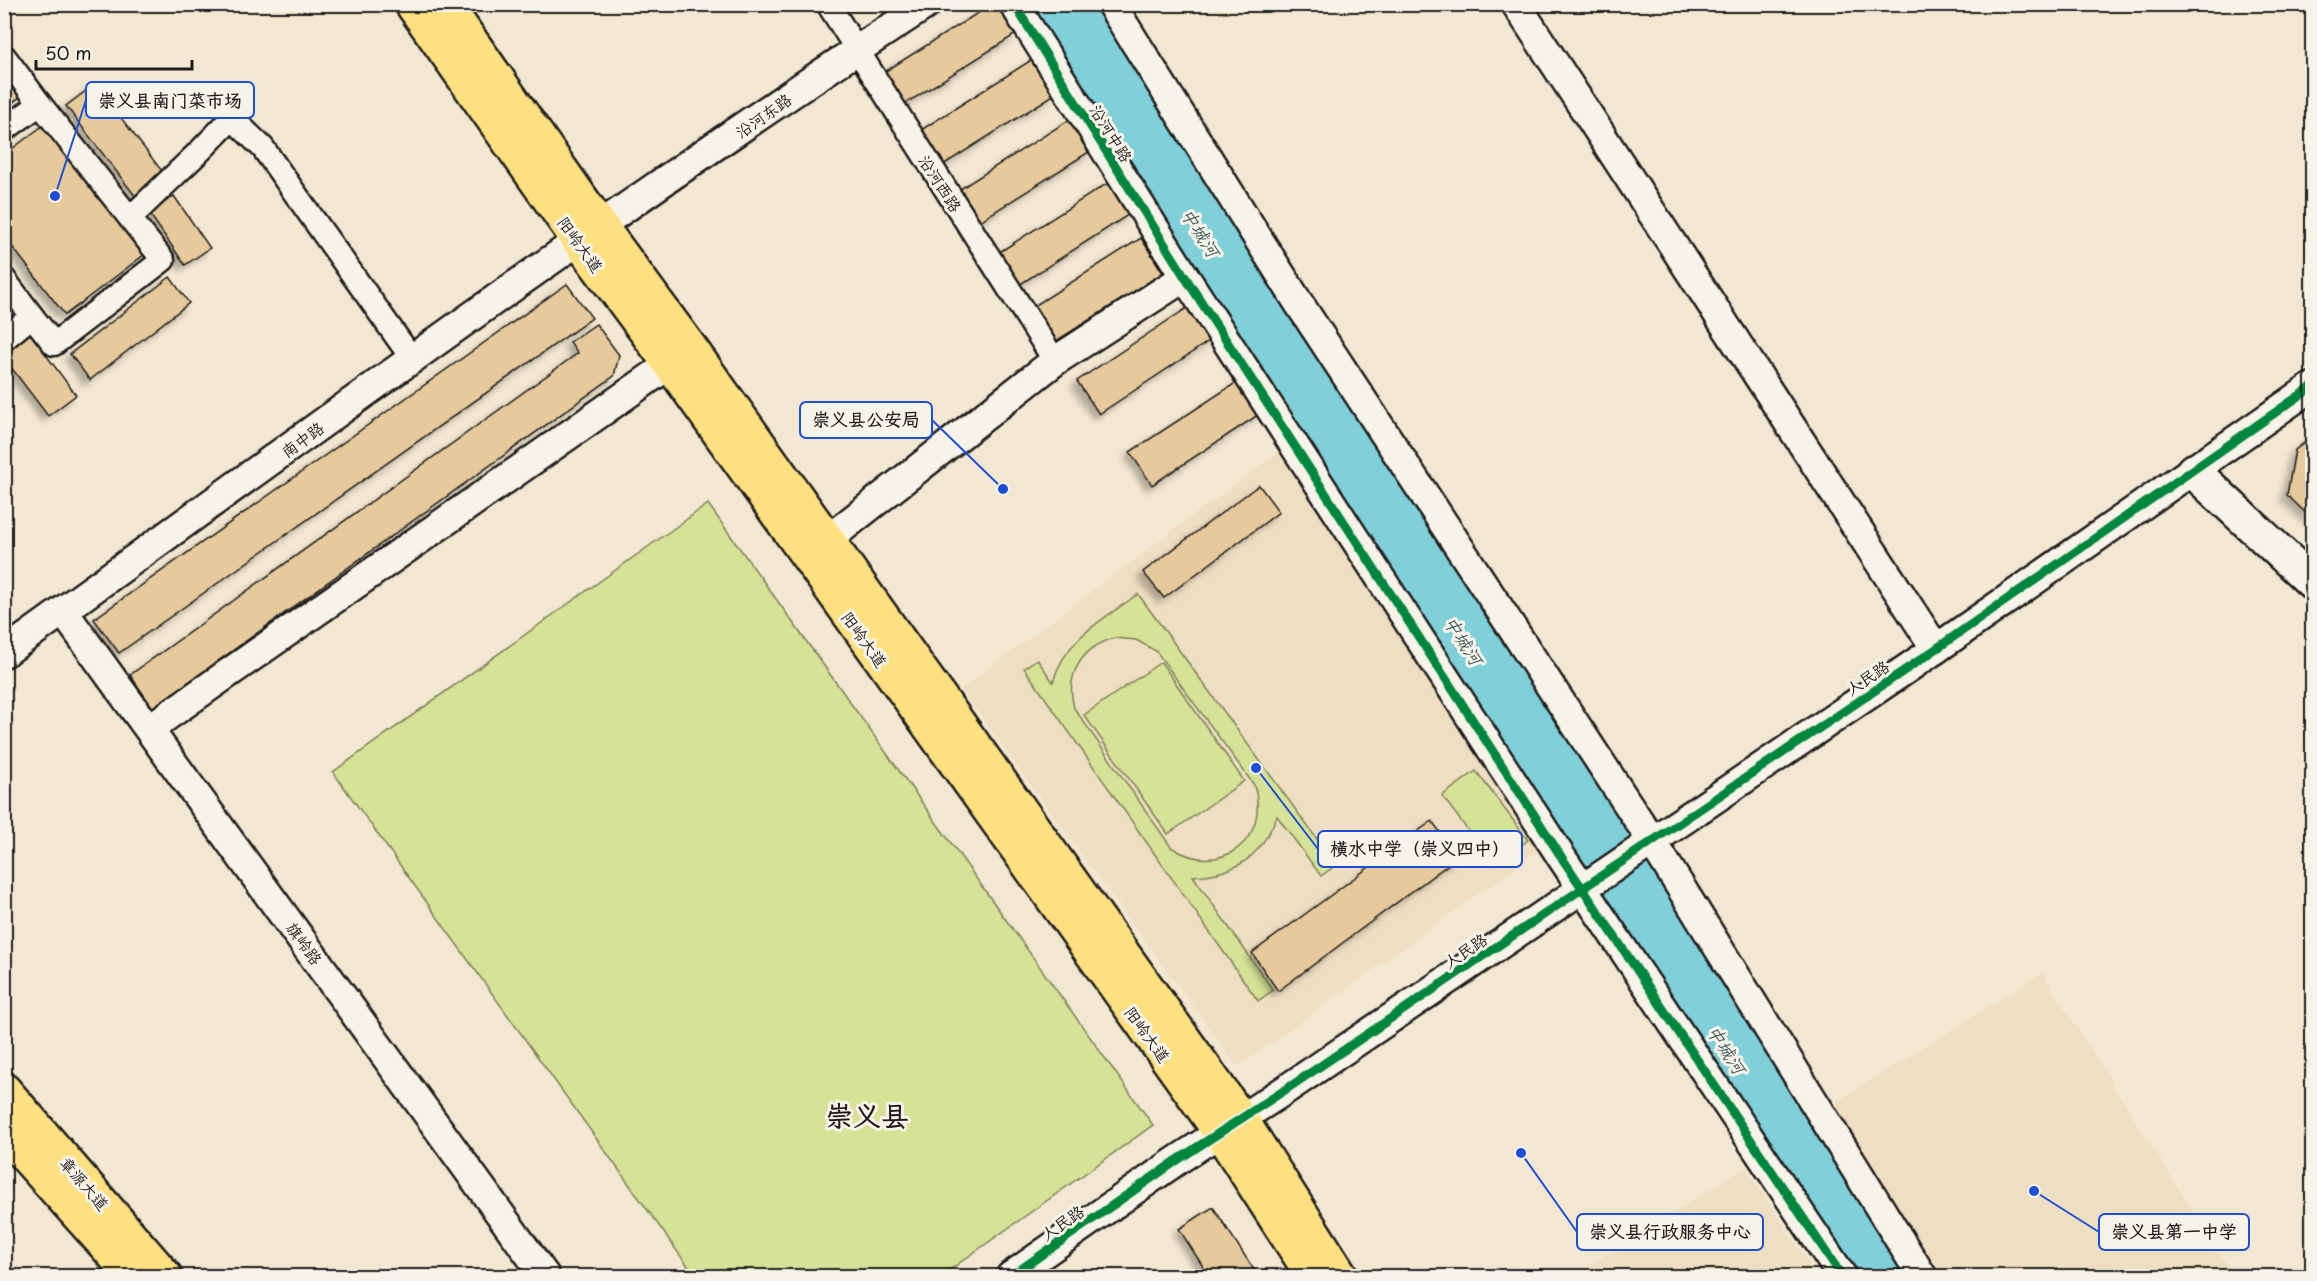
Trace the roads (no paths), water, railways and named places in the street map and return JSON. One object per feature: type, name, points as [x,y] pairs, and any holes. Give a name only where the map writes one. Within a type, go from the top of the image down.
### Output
[{"type":"main road","name":"阳岭大道","points":[[412,4],[590,234],[691,349],[827,540],[1230,1125],[1313,1276]]},
{"type":"main road","name":"阳岭大道","points":[[445,4],[670,364],[1341,1276]]},
{"type":"main road","points":[[2193,471],[2313,582]]},
{"type":"main road","name":"章源大道","points":[[4,1090],[165,1276]]},
{"type":"main road","name":"章源大道","points":[[4,1132],[133,1276]]},
{"type":"street","name":"沿河西路","points":[[828,4],[1055,361]]},
{"type":"street","name":"沿河东路","points":[[590,234],[927,4]]},
{"type":"street","name":"沿河中路","points":[[1014,4],[1185,277],[1588,884],[1842,1276]]},
{"type":"street","points":[[1111,4],[1643,848],[1922,1276]]},
{"type":"street","points":[[1516,4],[1936,649]]},
{"type":"street","points":[[4,56],[163,260],[54,344],[4,279]]},
{"type":"street","points":[[4,130],[40,104]]},
{"type":"street","points":[[130,218],[232,118],[263,147],[413,360]]},
{"type":"street","name":"南中路","points":[[4,653],[590,234]]},
{"type":"street","points":[[827,540],[1055,361],[1185,277]]},
{"type":"street","points":[[4,339],[32,316]]},
{"type":"street","points":[[150,728],[670,364]]},
{"type":"street","name":"人民路","points":[[1011,1276],[1230,1125],[1936,649],[2313,387]]},
{"type":"street","name":"旗岭路","points":[[63,611],[545,1276]]},
{"type":"waterway","name":"中城河","points":[[1041,4],[1858,1276]]},
{"type":"waterway","name":"中城河","points":[[1077,4],[1895,1276]]},
{"type":"place","name":"崇义县南门菜市场","points":[[55,196]]},
{"type":"place","name":"崇义县公安局","points":[[1003,489]]},
{"type":"place","name":"横水中学（崇义四中）","points":[[1256,768]]},
{"type":"place","name":"崇义县行政服务中心","points":[[1521,1153]]},
{"type":"place","name":"崇义县第一中学","points":[[2034,1191]]},
{"type":"district","name":"崇义县","points":[[867,1114]]}]
